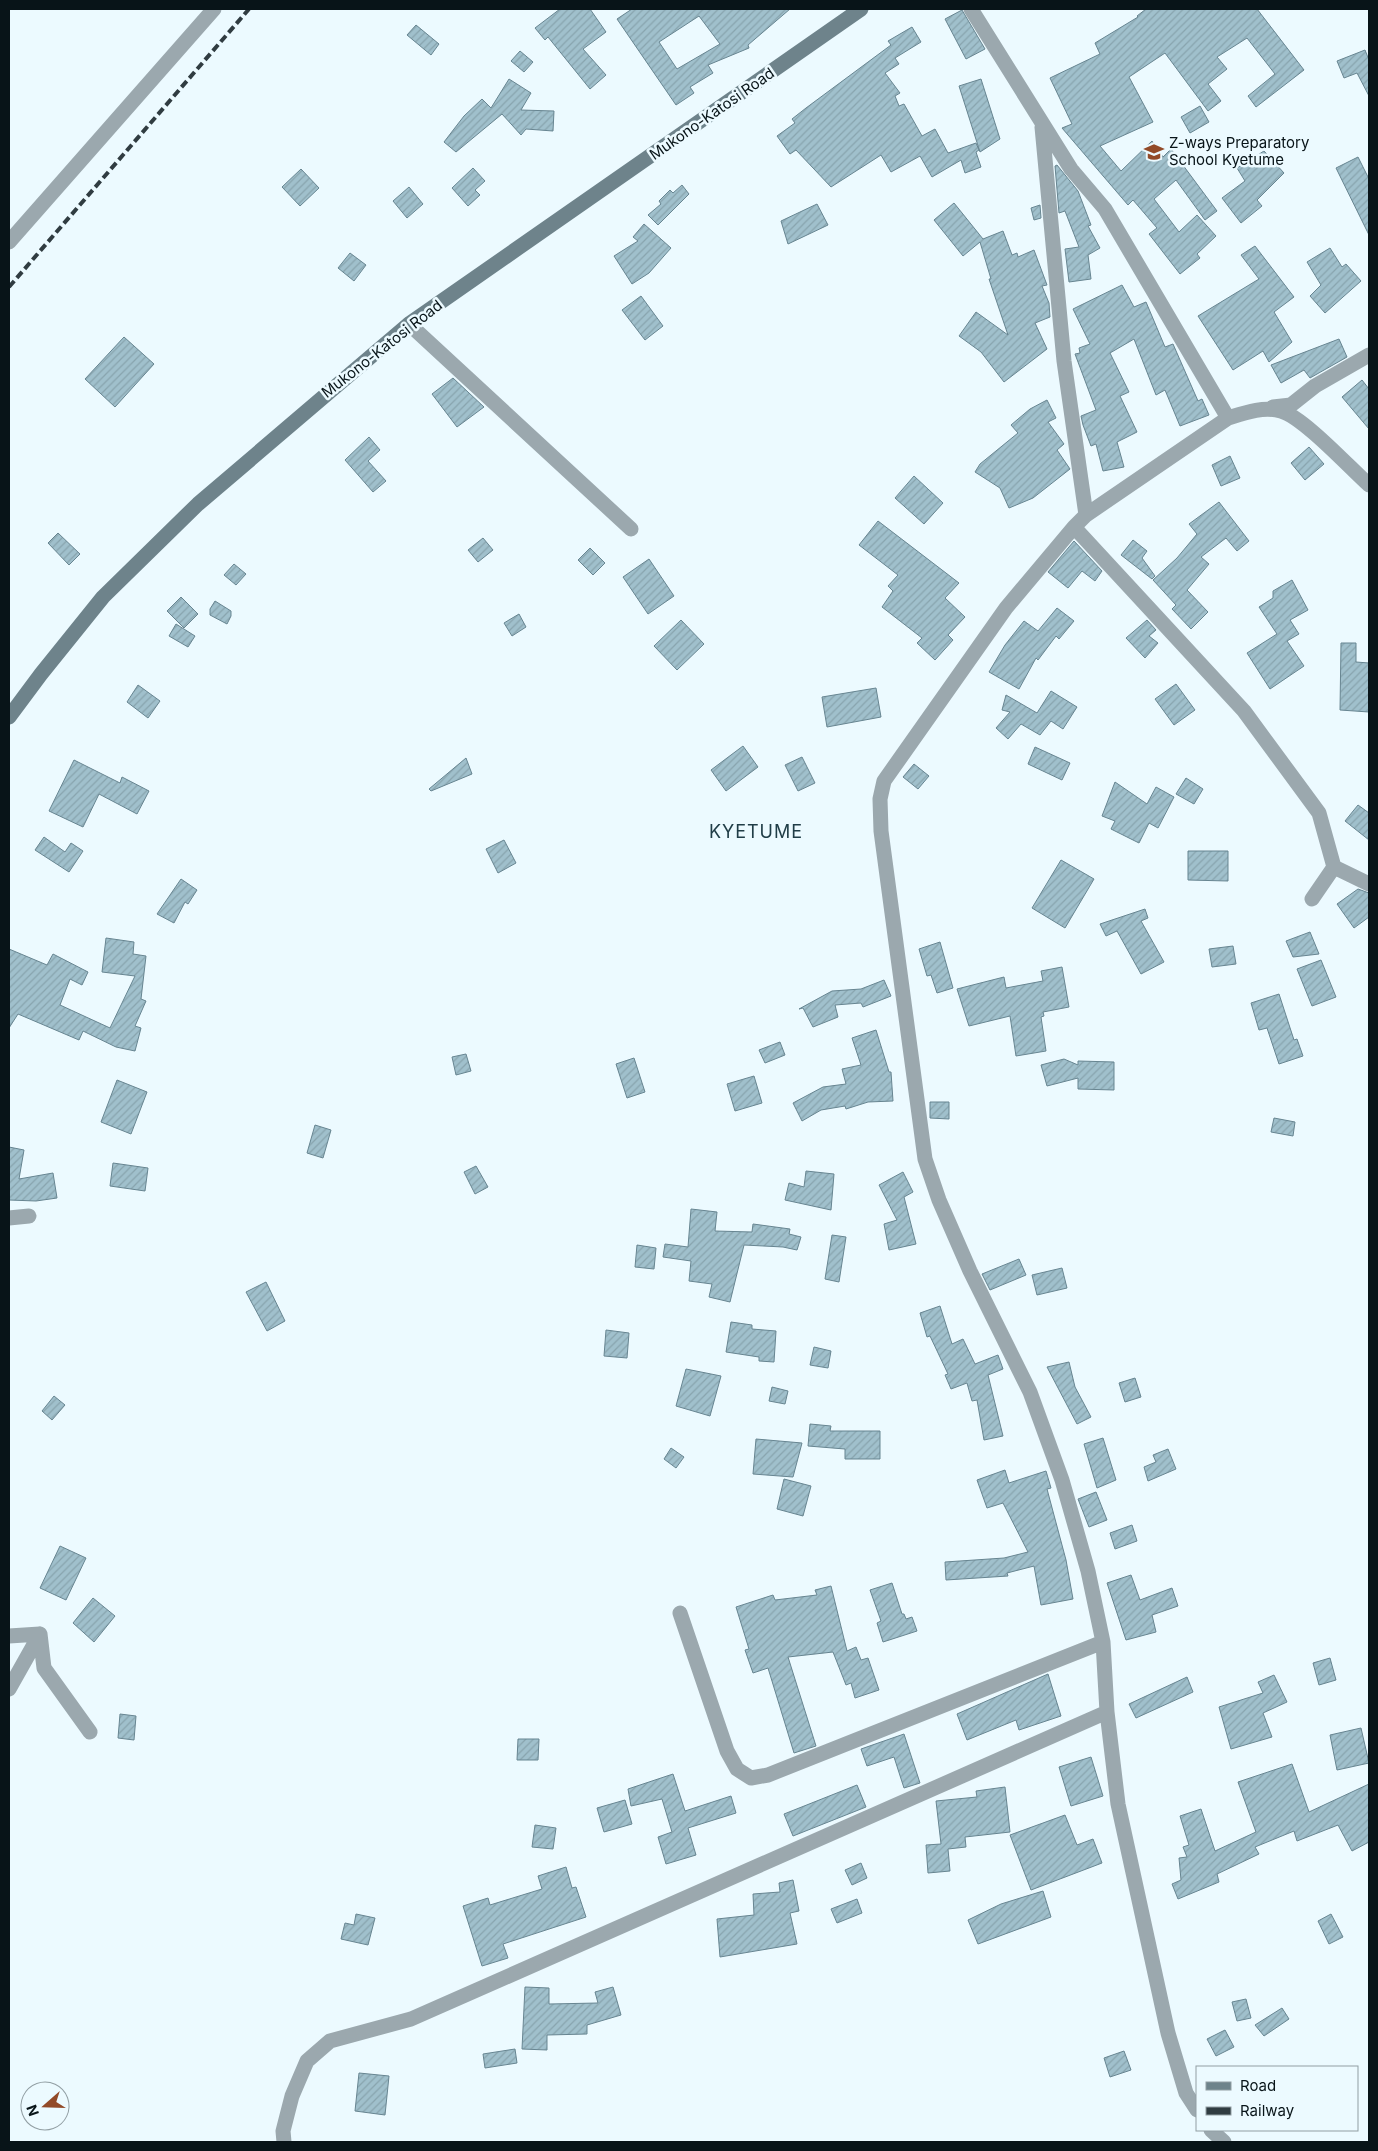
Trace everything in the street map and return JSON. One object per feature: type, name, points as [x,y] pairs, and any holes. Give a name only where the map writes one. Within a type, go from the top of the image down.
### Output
[{"type":"main road","name":"Mukono-Katosi Road","points":[[9,718],[41,674],[103,597],[198,504],[409,324],[860,9]]},
{"type":"street","points":[[9,242],[214,9]]},
{"type":"street","points":[[971,9],[1071,169],[1105,209],[1228,418]]},
{"type":"street","points":[[1042,125],[1064,361],[1086,515]]},
{"type":"street","points":[[409,324],[631,528]]},
{"type":"street","points":[[1196,2108],[1186,2093],[1168,2033],[1118,1804],[1107,1712],[1103,1642],[1088,1571],[1062,1480],[1030,1392],[970,1271],[939,1200],[925,1159],[880,817],[880,799],[884,781],[1006,608],[1086,515],[1228,418],[1262,409],[1291,405],[1315,386],[1369,355]]},
{"type":"street","points":[[1262,409],[1281,411],[1297,419],[1369,485]]},
{"type":"street","points":[[1074,527],[1244,711],[1319,813],[1334,867],[1369,884]]},
{"type":"street","points":[[1312,899],[1334,867]]},
{"type":"street","points":[[9,1218],[29,1216]]},
{"type":"street","points":[[680,1614],[727,1750],[737,1769],[751,1778],[768,1775],[1103,1642]]},
{"type":"street","points":[[9,1636],[40,1634]]},
{"type":"street","points":[[9,1689],[40,1634]]},
{"type":"street","points":[[40,1634],[44,1668],[90,1732]]},
{"type":"street","points":[[284,2142],[283,2131],[292,2096],[307,2060],[330,2042],[411,2019],[1107,1712]]},
{"type":"street","points":[[1212,2131],[1224,2142]]},
{"type":"building","points":[[560,9],[590,9],[606,32],[583,49],[606,75],[590,89],[548,37],[545,40],[535,28]]},
{"type":"building","points":[[632,9],[790,9],[748,45],[749,48],[708,65],[713,73],[690,87],[694,93],[676,105],[617,19]],"holes":[[[699,16],[720,44],[677,69],[659,42]]]},
{"type":"building","points":[[1146,9],[1257,9],[1304,70],[1256,107],[1248,96],[1275,74],[1247,38],[1217,57],[1227,69],[1208,84],[1221,101],[1208,111],[1165,53],[1129,77],[1153,122],[1100,146],[1121,171],[1152,141],[1163,157],[1171,149],[1217,211],[1205,220],[1176,180],[1154,199],[1179,232],[1197,215],[1216,236],[1197,254],[1200,258],[1180,274],[1149,234],[1157,228],[1133,200],[1128,205],[1062,128],[1072,124],[1050,78],[1100,54],[1095,43],[1138,17]]},
{"type":"building","points":[[962,10],[985,49],[966,59],[945,19]]},
{"type":"building","points":[[416,25],[439,44],[431,55],[407,35]]},
{"type":"building","points":[[912,27],[921,42],[895,58],[899,64],[885,73],[900,93],[895,96],[899,106],[904,104],[922,136],[935,129],[948,153],[976,143],[979,150],[976,152],[981,167],[965,173],[961,160],[932,177],[920,156],[891,172],[881,155],[831,187],[796,150],[790,154],[777,136],[795,123],[792,119],[891,45],[888,41]]},
{"type":"building","points":[[1365,50],[1369,60],[1369,96],[1357,73],[1344,78],[1337,61]]},
{"type":"building","points":[[520,51],[533,62],[524,72],[511,61]]},
{"type":"building","points":[[509,79],[531,93],[521,110],[554,111],[553,131],[526,129],[521,135],[502,114],[456,152],[444,142],[464,116],[482,99],[491,108]]},
{"type":"building","points":[[981,79],[1000,139],[980,152],[959,86]]},
{"type":"building","points":[[1200,106],[1209,122],[1190,133],[1181,117]]},
{"type":"building","points":[[1264,151],[1284,173],[1257,200],[1262,206],[1241,223],[1222,198],[1245,181],[1237,168]]},
{"type":"building","points":[[1358,157],[1369,179],[1369,235],[1336,168]]},
{"type":"building","points":[[1057,165],[1078,191],[1091,225],[1088,226],[1100,248],[1088,255],[1091,279],[1069,282],[1065,249],[1079,247],[1065,211],[1059,213],[1055,166]]},
{"type":"building","points":[[473,168],[485,181],[475,190],[480,195],[468,206],[452,188]]},
{"type":"building","points":[[301,169],[319,188],[300,206],[282,187]]},
{"type":"building","points":[[682,185],[689,194],[658,225],[648,215],[661,204],[659,201],[670,190],[673,193]]},
{"type":"building","points":[[409,187],[423,204],[407,218],[393,201]]},
{"type":"building","points":[[954,203],[983,239],[1003,231],[1012,255],[1017,253],[1018,257],[1034,250],[1047,285],[1042,286],[1049,303],[1050,317],[1035,323],[1047,349],[1004,382],[981,352],[959,336],[976,312],[1008,335],[989,279],[991,279],[980,242],[963,256],[934,220]]},
{"type":"building","points":[[817,204],[828,225],[788,244],[781,221]]},
{"type":"building","points":[[1040,205],[1041,218],[1034,220],[1031,208]]},
{"type":"building","points":[[644,224],[671,248],[649,273],[632,284],[614,256],[638,241],[633,237]]},
{"type":"building","points":[[1255,246],[1294,297],[1274,312],[1292,342],[1269,362],[1263,351],[1233,370],[1198,316],[1259,279],[1241,255]]},
{"type":"building","points":[[1330,248],[1342,267],[1346,264],[1361,281],[1325,313],[1310,296],[1321,285],[1307,262]]},
{"type":"building","points":[[350,253],[366,265],[354,281],[338,268]]},
{"type":"building","points":[[1122,285],[1134,307],[1146,302],[1165,347],[1173,344],[1198,401],[1202,399],[1209,415],[1180,426],[1165,390],[1156,395],[1134,339],[1110,353],[1129,392],[1120,396],[1137,432],[1117,442],[1124,467],[1103,471],[1096,444],[1091,446],[1081,416],[1096,410],[1075,354],[1080,353],[1079,348],[1090,344],[1073,309]]},
{"type":"building","points":[[641,296],[663,326],[645,340],[622,310]]},
{"type":"building","points":[[124,337],[154,364],[115,407],[85,379]]},
{"type":"building","points":[[1339,339],[1347,357],[1310,378],[1304,370],[1281,383],[1271,365]]},
{"type":"building","points":[[453,378],[484,407],[457,427],[432,394]]},
{"type":"building","points":[[1362,380],[1369,389],[1369,429],[1342,397]]},
{"type":"building","points":[[1047,400],[1056,418],[1048,422],[1064,444],[1057,450],[1070,469],[1033,498],[1009,508],[1000,488],[975,472],[980,464],[1018,433],[1011,425],[1030,409]]},
{"type":"building","points":[[369,437],[380,450],[368,461],[386,481],[373,492],[345,460]]},
{"type":"building","points":[[1309,447],[1324,464],[1305,480],[1291,463]]},
{"type":"building","points":[[1230,456],[1240,478],[1221,486],[1212,465]]},
{"type":"building","points":[[914,476],[943,503],[924,524],[895,498]]},
{"type":"building","points":[[1219,502],[1249,541],[1237,551],[1226,538],[1201,557],[1209,564],[1187,590],[1208,612],[1191,629],[1172,609],[1176,605],[1153,580],[1177,558],[1197,534],[1189,524]]},
{"type":"building","points":[[878,521],[959,583],[945,598],[965,617],[948,635],[953,640],[935,660],[917,643],[922,638],[882,607],[893,591],[888,586],[898,575],[859,545]]},
{"type":"building","points":[[58,533],[80,554],[69,565],[48,543]]},
{"type":"building","points":[[483,538],[493,550],[478,562],[468,550]]},
{"type":"building","points":[[1133,540],[1147,551],[1142,558],[1155,576],[1152,579],[1121,555]]},
{"type":"building","points":[[1074,541],[1102,571],[1095,581],[1082,571],[1068,588],[1048,572]]},
{"type":"building","points":[[590,548],[605,563],[593,575],[578,560]]},
{"type":"building","points":[[649,559],[674,596],[648,614],[623,577]]},
{"type":"building","points":[[234,564],[246,574],[236,585],[224,575]]},
{"type":"building","points":[[1292,580],[1308,610],[1290,620],[1299,634],[1287,641],[1304,666],[1270,689],[1247,653],[1277,634],[1259,607],[1273,598],[1273,591]]},
{"type":"building","points":[[181,597],[198,614],[184,628],[167,611]]},
{"type":"building","points":[[215,601],[231,611],[227,624],[210,615],[210,609]]},
{"type":"building","points":[[1057,608],[1074,621],[1059,639],[1056,636],[1038,660],[1036,658],[1019,689],[989,672],[1005,645],[1024,621],[1038,631]]},
{"type":"building","points":[[519,614],[526,627],[512,636],[504,623]]},
{"type":"building","points":[[681,620],[704,644],[677,670],[654,646]]},
{"type":"building","points":[[1147,620],[1156,630],[1149,636],[1158,643],[1145,658],[1126,638]]},
{"type":"building","points":[[176,624],[195,636],[188,647],[169,636]]},
{"type":"building","points":[[1341,643],[1356,643],[1356,662],[1369,663],[1369,712],[1340,710]]},
{"type":"building","points":[[1176,684],[1195,710],[1174,725],[1155,699]]},
{"type":"building","points":[[138,685],[160,701],[148,718],[127,702]]},
{"type":"building","points":[[876,688],[881,717],[827,727],[822,697]]},
{"type":"building","points":[[1051,691],[1077,707],[1063,729],[1051,721],[1040,735],[1021,724],[1008,739],[996,728],[1010,712],[1002,710],[1006,695],[1037,713]]},
{"type":"building","points":[[743,746],[758,767],[726,791],[711,770]]},
{"type":"building","points":[[1035,747],[1070,763],[1062,780],[1028,764]]},
{"type":"building","points":[[802,757],[815,783],[798,791],[785,765]]},
{"type":"building","points":[[466,758],[472,774],[431,791],[429,789]]},
{"type":"building","points":[[74,760],[120,783],[122,777],[149,791],[137,814],[99,794],[83,827],[49,811]]},
{"type":"building","points":[[914,764],[929,776],[918,789],[903,777]]},
{"type":"building","points":[[1186,778],[1203,789],[1194,804],[1176,794]]},
{"type":"building","points":[[1115,782],[1147,804],[1156,787],[1174,797],[1158,828],[1149,823],[1139,843],[1111,829],[1115,821],[1102,816]]},
{"type":"building","points":[[1358,805],[1369,813],[1369,840],[1345,821]]},
{"type":"building","points":[[44,837],[65,852],[71,843],[83,851],[69,872],[35,850]]},
{"type":"building","points":[[504,840],[516,863],[498,873],[486,849]]},
{"type":"building","points":[[1188,851],[1228,851],[1228,881],[1188,880]]},
{"type":"building","points":[[1061,860],[1094,879],[1065,928],[1032,908]]},
{"type":"building","points":[[181,879],[197,890],[188,904],[185,902],[174,923],[157,914]]},
{"type":"building","points":[[1358,889],[1369,893],[1369,917],[1354,928],[1337,904]]},
{"type":"building","points":[[1145,909],[1148,918],[1141,921],[1164,962],[1141,974],[1117,931],[1106,936],[1100,924]]},
{"type":"building","points":[[1310,932],[1319,954],[1293,957],[1286,941]]},
{"type":"building","points":[[106,938],[134,942],[133,954],[146,956],[141,999],[146,1001],[135,1026],[141,1028],[135,1051],[116,1047],[83,1031],[79,1040],[18,1014],[9,1028],[9,949],[47,965],[53,954],[88,972],[82,985],[70,979],[60,1005],[110,1028],[135,976],[102,972]]},
{"type":"building","points":[[940,942],[953,988],[937,993],[931,975],[927,976],[919,949]]},
{"type":"building","points":[[1233,946],[1236,964],[1212,967],[1209,949]]},
{"type":"building","points":[[1321,960],[1336,997],[1312,1006],[1297,969]]},
{"type":"building","points":[[1062,967],[1069,1007],[1043,1012],[1044,1016],[1041,1017],[1046,1051],[1016,1056],[1010,1016],[969,1026],[957,989],[1004,977],[1006,988],[1043,981],[1041,971]]},
{"type":"building","points":[[884,980],[891,996],[863,1007],[861,1003],[835,1005],[838,1017],[813,1027],[803,1008],[799,1009],[832,991],[861,989]]},
{"type":"building","points":[[1279,994],[1294,1040],[1297,1039],[1303,1056],[1279,1064],[1267,1028],[1259,1030],[1251,1003]]},
{"type":"building","points":[[876,1030],[889,1072],[891,1072],[893,1101],[868,1102],[846,1109],[845,1106],[821,1110],[802,1121],[793,1103],[823,1087],[846,1084],[842,1069],[861,1065],[852,1038]]},
{"type":"building","points":[[780,1042],[785,1055],[765,1063],[759,1050]]},
{"type":"building","points":[[466,1054],[471,1071],[456,1075],[452,1057]]},
{"type":"building","points":[[634,1058],[645,1092],[627,1098],[616,1064]]},
{"type":"building","points":[[1064,1059],[1078,1065],[1078,1061],[1114,1062],[1114,1090],[1078,1089],[1078,1078],[1047,1086],[1041,1065]]},
{"type":"building","points":[[754,1076],[762,1103],[735,1111],[727,1084]]},
{"type":"building","points":[[117,1080],[147,1092],[131,1134],[101,1122]]},
{"type":"building","points":[[930,1102],[949,1102],[949,1119],[930,1118]]},
{"type":"building","points":[[1274,1118],[1295,1122],[1293,1136],[1271,1132]]},
{"type":"building","points":[[315,1125],[331,1130],[323,1158],[307,1153]]},
{"type":"building","points":[[9,1147],[24,1150],[19,1179],[53,1173],[57,1198],[36,1201],[9,1200]]},
{"type":"building","points":[[113,1163],[148,1168],[145,1191],[110,1186]]},
{"type":"building","points":[[476,1166],[488,1187],[475,1194],[464,1172]]},
{"type":"building","points":[[806,1171],[834,1174],[831,1210],[785,1200],[789,1183],[804,1187]]},
{"type":"building","points":[[903,1172],[913,1192],[904,1197],[916,1244],[889,1250],[884,1224],[897,1220],[879,1185]]},
{"type":"building","points":[[691,1209],[717,1212],[715,1231],[752,1232],[753,1224],[790,1229],[789,1234],[801,1237],[797,1250],[783,1247],[744,1245],[730,1302],[709,1297],[712,1284],[689,1281],[691,1261],[663,1257],[665,1244],[688,1247]]},
{"type":"building","points":[[832,1235],[846,1237],[839,1282],[825,1279]]},
{"type":"building","points":[[637,1245],[656,1248],[654,1269],[635,1267]]},
{"type":"building","points":[[1019,1259],[1026,1275],[990,1290],[982,1274]]},
{"type":"building","points":[[1062,1268],[1067,1288],[1037,1295],[1032,1275]]},
{"type":"building","points":[[266,1282],[285,1321],[267,1331],[246,1292]]},
{"type":"building","points":[[940,1306],[952,1344],[963,1339],[975,1364],[998,1355],[1003,1369],[988,1375],[1003,1436],[984,1440],[977,1400],[972,1401],[967,1383],[951,1389],[945,1375],[948,1374],[930,1336],[927,1337],[920,1313]]},
{"type":"building","points":[[731,1322],[752,1325],[752,1329],[776,1331],[774,1362],[759,1361],[759,1357],[726,1352]]},
{"type":"building","points":[[606,1330],[629,1333],[627,1358],[604,1356]]},
{"type":"building","points":[[814,1347],[831,1351],[828,1368],[810,1365]]},
{"type":"building","points":[[1069,1362],[1075,1387],[1091,1417],[1077,1424],[1047,1367]]},
{"type":"building","points":[[686,1369],[721,1376],[710,1416],[676,1406]]},
{"type":"building","points":[[1135,1378],[1141,1397],[1125,1402],[1119,1383]]},
{"type":"building","points":[[772,1387],[788,1391],[785,1404],[769,1401]]},
{"type":"building","points":[[54,1396],[65,1405],[52,1420],[42,1411]]},
{"type":"building","points":[[810,1424],[831,1426],[830,1431],[880,1431],[880,1459],[845,1459],[845,1449],[808,1446]]},
{"type":"building","points":[[1103,1438],[1116,1480],[1097,1488],[1084,1444]]},
{"type":"building","points":[[756,1439],[802,1443],[793,1477],[753,1474]]},
{"type":"building","points":[[671,1448],[684,1457],[676,1468],[664,1459]]},
{"type":"building","points":[[1168,1449],[1176,1469],[1148,1481],[1144,1467],[1156,1462],[1153,1455]]},
{"type":"building","points":[[1005,1470],[1009,1483],[1046,1471],[1051,1488],[1047,1489],[1066,1560],[1073,1599],[1041,1605],[1034,1566],[1007,1573],[1008,1576],[946,1580],[945,1562],[1004,1558],[1028,1552],[1003,1503],[987,1508],[977,1480]]},
{"type":"building","points":[[784,1479],[811,1486],[803,1516],[777,1509]]},
{"type":"building","points":[[1096,1492],[1107,1520],[1089,1527],[1078,1499]]},
{"type":"building","points":[[1132,1525],[1137,1541],[1115,1549],[1110,1533]]},
{"type":"building","points":[[60,1546],[86,1558],[66,1600],[40,1588]]},
{"type":"building","points":[[1131,1575],[1140,1600],[1172,1588],[1178,1606],[1152,1615],[1156,1632],[1126,1640],[1107,1583]]},
{"type":"building","points":[[892,1583],[902,1614],[904,1614],[906,1619],[912,1617],[917,1631],[883,1642],[877,1623],[881,1621],[870,1590]]},
{"type":"building","points":[[831,1586],[847,1651],[856,1647],[861,1660],[868,1658],[879,1690],[855,1698],[851,1683],[846,1685],[833,1652],[788,1657],[816,1746],[794,1753],[768,1668],[753,1673],[745,1650],[749,1649],[736,1607],[773,1595],[775,1600],[817,1595],[815,1590]]},
{"type":"building","points":[[93,1598],[115,1616],[94,1642],[73,1623]]},
{"type":"building","points":[[1330,1658],[1336,1680],[1319,1685],[1313,1663]]},
{"type":"building","points":[[1048,1674],[1061,1716],[1019,1730],[1016,1720],[967,1740],[957,1714]]},
{"type":"building","points":[[1274,1675],[1287,1702],[1263,1713],[1272,1737],[1231,1749],[1219,1707],[1263,1693],[1258,1682]]},
{"type":"building","points":[[1187,1677],[1193,1692],[1136,1718],[1129,1704]]},
{"type":"building","points":[[120,1714],[136,1716],[134,1740],[118,1738]]},
{"type":"building","points":[[1361,1728],[1369,1763],[1337,1770],[1330,1735]]},
{"type":"building","points":[[904,1734],[920,1783],[904,1788],[894,1757],[867,1766],[861,1749]]},
{"type":"building","points":[[518,1739],[539,1739],[538,1760],[517,1760]]},
{"type":"building","points":[[1091,1757],[1103,1796],[1071,1806],[1059,1767]]},
{"type":"building","points":[[1292,1764],[1309,1812],[1369,1784],[1369,1842],[1352,1851],[1338,1825],[1297,1841],[1294,1831],[1255,1847],[1259,1854],[1217,1874],[1219,1882],[1178,1899],[1172,1884],[1181,1880],[1179,1858],[1187,1857],[1183,1847],[1189,1845],[1180,1816],[1201,1809],[1215,1851],[1256,1832],[1238,1782]]},
{"type":"building","points":[[673,1774],[685,1811],[731,1796],[736,1813],[688,1828],[696,1855],[666,1864],[658,1837],[672,1832],[662,1799],[631,1806],[628,1789]]},
{"type":"building","points":[[857,1785],[866,1807],[793,1836],[784,1814]]},
{"type":"building","points":[[1005,1787],[1010,1832],[965,1837],[966,1847],[948,1849],[950,1871],[928,1873],[926,1845],[941,1844],[936,1801],[977,1797],[976,1791]]},
{"type":"building","points":[[625,1800],[632,1824],[604,1832],[597,1808]]},
{"type":"building","points":[[1065,1815],[1077,1845],[1093,1839],[1102,1863],[1031,1890],[1010,1835]]},
{"type":"building","points":[[535,1825],[556,1828],[553,1849],[532,1847]]},
{"type":"building","points":[[861,1863],[867,1878],[852,1885],[845,1870]]},
{"type":"building","points":[[566,1867],[572,1888],[576,1887],[586,1917],[503,1944],[508,1958],[482,1966],[463,1906],[488,1898],[490,1905],[542,1889],[538,1876]]},
{"type":"building","points":[[793,1880],[799,1911],[790,1913],[797,1944],[720,1957],[717,1919],[754,1915],[753,1894],[780,1892],[779,1883]]},
{"type":"building","points":[[1043,1891],[1051,1917],[978,1944],[968,1920],[1001,1904]]},
{"type":"building","points":[[857,1899],[862,1913],[837,1923],[831,1909]]},
{"type":"building","points":[[356,1914],[375,1918],[368,1945],[341,1939],[345,1923],[354,1925]]},
{"type":"building","points":[[1331,1914],[1343,1937],[1329,1944],[1318,1921]]},
{"type":"building","points":[[525,1987],[549,1988],[549,2004],[598,2003],[595,1992],[613,1987],[621,2015],[587,2025],[587,2034],[547,2035],[547,2050],[522,2049]]},
{"type":"building","points":[[1246,1999],[1251,2018],[1237,2021],[1232,2002]]},
{"type":"building","points":[[1282,2008],[1289,2019],[1264,2036],[1255,2025]]},
{"type":"building","points":[[1225,2030],[1234,2047],[1216,2056],[1207,2039]]},
{"type":"building","points":[[515,2049],[517,2063],[485,2068],[483,2054]]},
{"type":"building","points":[[1124,2051],[1131,2070],[1110,2077],[1104,2058]]},
{"type":"building","points":[[359,2073],[389,2076],[385,2115],[355,2111]]},
{"type":"railway","points":[[9,287],[249,9]]},
{"type":"place","name":"Z-ways Preparatory School Kyetume","points":[[1154,152]]},
{"type":"district","name":"KYETUME","points":[[756,832]]}]
